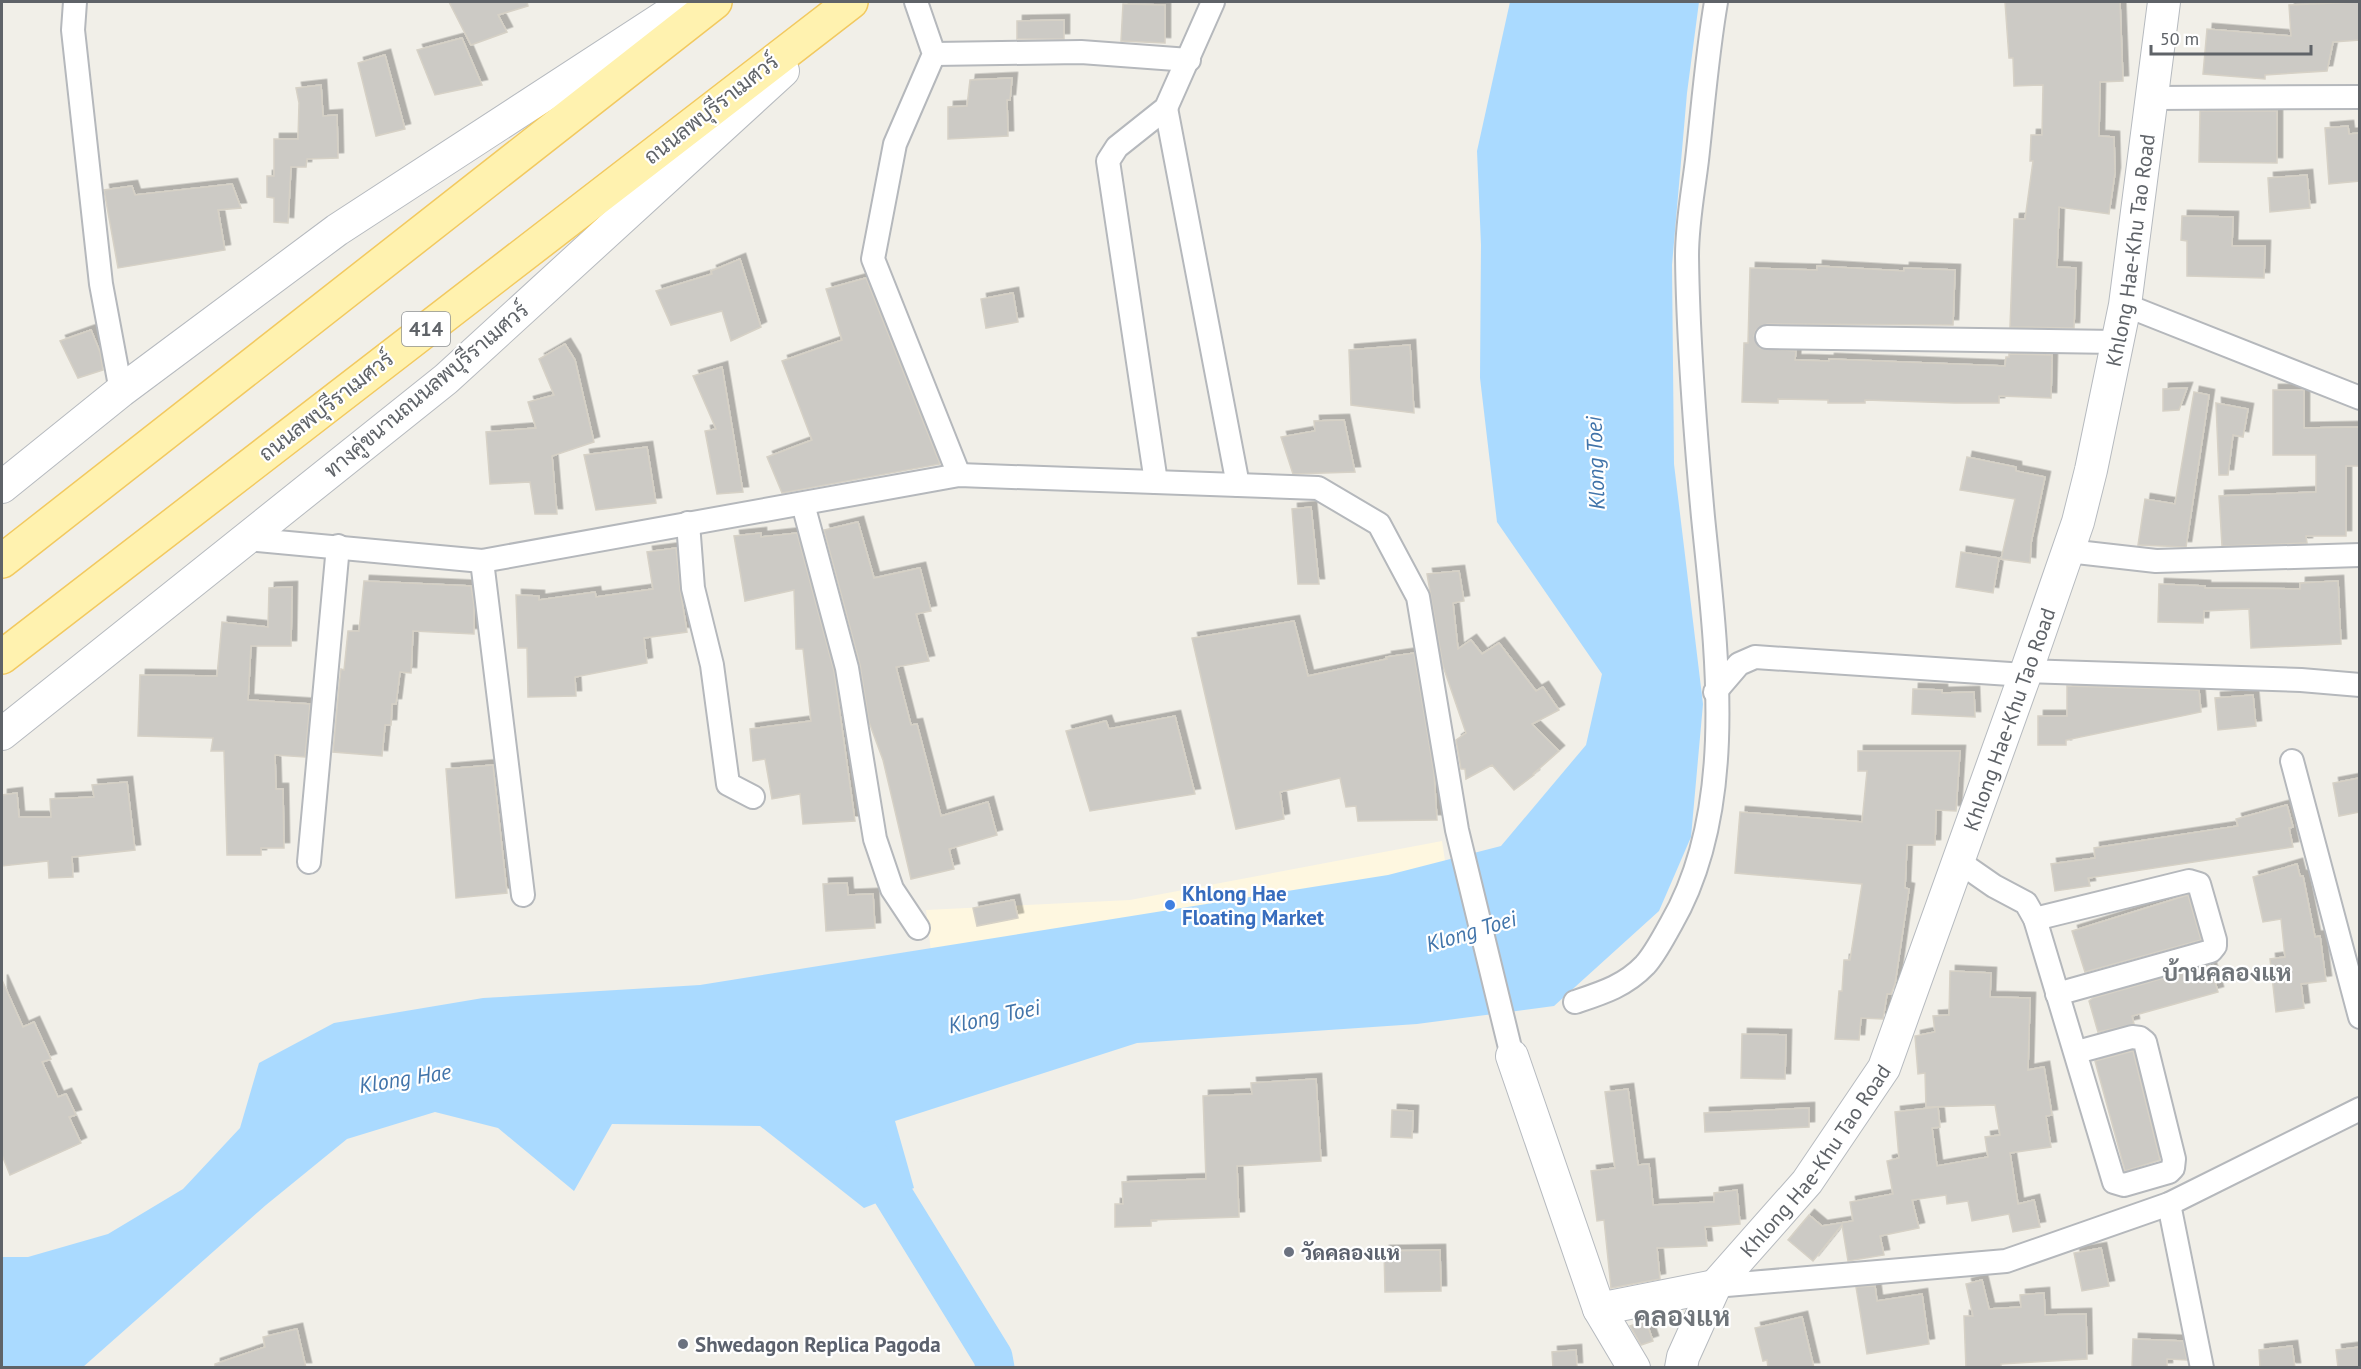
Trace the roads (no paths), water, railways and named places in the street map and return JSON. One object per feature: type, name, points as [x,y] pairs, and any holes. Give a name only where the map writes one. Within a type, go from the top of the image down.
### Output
[{"type":"main road","points":[[2,487],[121,391],[338,230],[687,2]]},
{"type":"main road","points":[[2,561],[715,2]]},
{"type":"main road","name":"ถนนลพบุรีราเมศวร์","points":[[2,657],[851,2]]},
{"type":"main road","name":"ทางคู่ขนานถนนลพบุรีราเมศวร์","points":[[2,734],[446,379],[859,2]]},
{"type":"main road","name":"Khlong Hae-Khu Tao Road","points":[[1681,1368],[1683,1357],[1715,1286],[1807,1182],[1884,1068],[2026,673],[2068,551],[2091,470],[2125,305],[2164,2]]},
{"type":"main road","points":[[1512,1056],[1599,1309],[1634,1368]]},
{"type":"main road","points":[[1599,1309],[1715,1286]]},
{"type":"street","points":[[75,2],[73,30],[101,284],[121,391]]},
{"type":"street","points":[[916,2],[934,54],[895,144],[873,258],[959,475]]},
{"type":"street","points":[[1156,482],[1108,161],[1117,147],[1166,108],[1213,2]]},
{"type":"street","points":[[1575,1002],[1624,983],[1647,963],[1688,893],[1701,855],[1712,798],[1715,692],[1711,585],[1696,428],[1688,214],[1697,160],[1706,62],[1716,2]]},
{"type":"street","points":[[934,54],[1081,52],[1189,60]]},
{"type":"street","points":[[2153,98],[2360,97]]},
{"type":"street","points":[[1166,108],[1238,485]]},
{"type":"street","points":[[2125,305],[2360,398]]},
{"type":"street","points":[[1767,337],[2117,342]]},
{"type":"street","points":[[246,539],[338,546],[451,560],[482,561],[959,475],[1318,488],[1378,524],[1418,597],[1457,830],[1512,1056]]},
{"type":"street","points":[[803,504],[847,668],[875,839],[892,889],[918,928]]},
{"type":"street","points":[[688,523],[693,588],[712,665],[728,784],[753,797]]},
{"type":"street","points":[[309,862],[338,546]]},
{"type":"street","points":[[2068,551],[2156,561],[2360,555]]},
{"type":"street","points":[[482,561],[523,895]]},
{"type":"street","points":[[1715,692],[1739,664],[1755,657],[2026,673],[2301,680],[2360,685]]},
{"type":"street","points":[[2292,760],[2360,1017]]},
{"type":"street","points":[[1958,861],[1994,886],[2026,903],[2036,919],[2114,1182],[2124,1185],[2169,1172],[2173,1168],[2174,1159],[2145,1042],[2140,1038],[2132,1037],[2077,1052]]},
{"type":"street","points":[[2036,919],[2189,881],[2199,884],[2215,940],[2215,946],[2211,951],[2057,994]]},
{"type":"street","points":[[1715,1286],[2006,1262],[2169,1204],[2360,1108]]},
{"type":"street","points":[[2169,1204],[2202,1368]]},
{"type":"water","name":"Klong Hae","points":[[1510,2],[1699,2],[1687,93],[1672,265],[1674,464],[1703,704],[1691,837],[1659,911],[1554,1006],[1417,1024],[1137,1043],[895,1121],[914,1188],[864,1208],[760,1126],[612,1124],[574,1191],[498,1128],[435,1112],[347,1139],[266,1205],[83,1367],[2,1367],[2,1257],[28,1257],[108,1234],[183,1189],[240,1128],[259,1063],[334,1023],[483,998],[700,985],[1388,875],[1501,846],[1586,745],[1602,674],[1497,522],[1480,378],[1481,245],[1477,151]]},
{"type":"waterway","name":"Klong Toei","points":[[866,1151],[993,1357],[995,1368]]},
{"type":"place","name":"Khlong Hae Floating Market","points":[[1170,905]]},
{"type":"place","name":"วัดคลองแห","points":[[1289,1252]]},
{"type":"place","name":"Shwedagon Replica Pagoda","points":[[683,1344]]},
{"type":"district","name":"บ้านคลองแห","points":[[2227,972]]},
{"type":"district","name":"คลองแห","points":[[1682,1316]]}]
